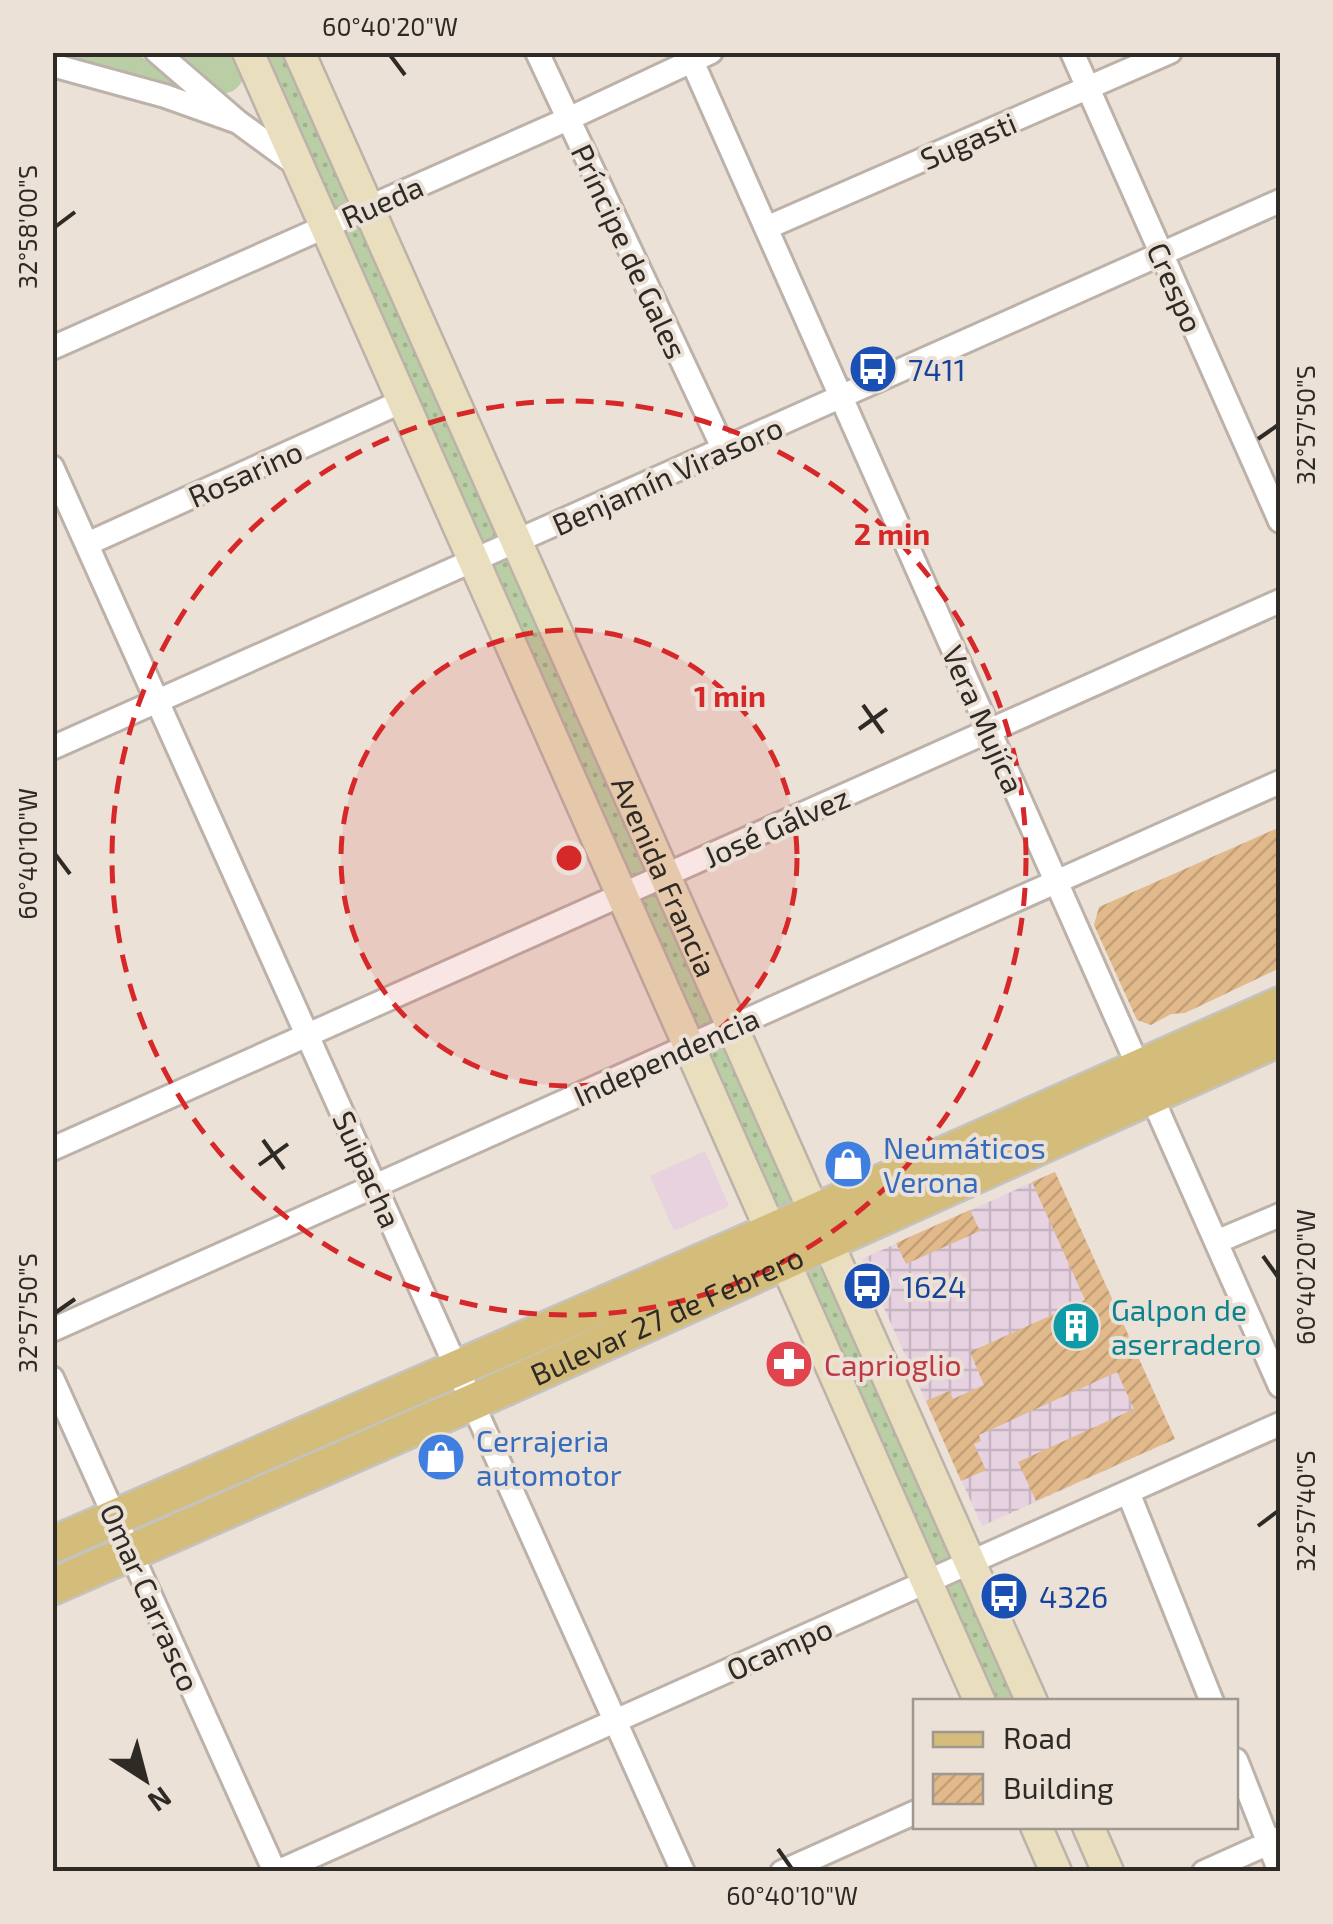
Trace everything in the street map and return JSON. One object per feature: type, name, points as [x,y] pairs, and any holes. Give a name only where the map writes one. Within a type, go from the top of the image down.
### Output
[{"type":"main road","name":"Avenida Francia","points":[[248,52],[979,1699]]},
{"type":"main road","name":"Avenida Francia","points":[[300,52],[1031,1699]]},
{"type":"main road","name":"Bulevar 27 de Febrero","points":[[52,1586],[472,1402],[778,1247],[1145,1082],[1280,1005]]},
{"type":"main road","name":"Bulevar 27 de Febrero","points":[[1145,1082],[1280,1038]]},
{"type":"main road","name":"Bulevar 27 de Febrero","points":[[52,1545],[458,1368],[778,1247]]},
{"type":"main road","points":[[1037,1829],[1056,1872]]},
{"type":"main road","points":[[1089,1829],[1108,1872]]},
{"type":"street","points":[[157,52],[238,122],[299,167]]},
{"type":"street","name":"Príncipe de Gales","points":[[537,52],[724,450]]},
{"type":"street","name":"Crespo","points":[[1072,52],[1280,522]]},
{"type":"street","name":"Sugasti","points":[[766,228],[1170,52]]},
{"type":"street","name":"Rueda","points":[[52,348],[568,119],[697,55]]},
{"type":"street","name":"Vera Mujíca","points":[[697,55],[766,228],[1280,1386]]},
{"type":"street","points":[[52,65],[165,96],[238,122]]},
{"type":"street","name":"Benjamín Virasoro","points":[[52,748],[1280,201]]},
{"type":"street","name":"Rosarino","points":[[87,544],[403,401]]},
{"type":"street","name":"Suipacha","points":[[52,468],[684,1872]]},
{"type":"street","name":"José Gálvez","points":[[52,1149],[1280,601]]},
{"type":"street","name":"Independencia","points":[[52,1330],[1280,782]]},
{"type":"street","points":[[1216,1242],[1280,1215]]},
{"type":"street","name":"Omar Carrasco","points":[[52,1378],[276,1872]]},
{"type":"street","name":"Ocampo","points":[[276,1872],[1280,1424]]},
{"type":"street","points":[[1128,1492],[1211,1699]]},
{"type":"street","points":[[1238,1764],[1275,1840],[1280,1872]]},
{"type":"street","points":[[782,1872],[913,1813]]},
{"type":"street","points":[[1204,1872],[1275,1840]]},
{"type":"shaded area","points":[[705,1151],[729,1206],[674,1231],[650,1176]]},
{"type":"shaded area","points":[[1055,1172],[1175,1439],[982,1526],[862,1259]]},
{"type":"green space","points":[[62,53],[136,53],[171,77],[175,86],[169,89],[119,69],[67,58]]},
{"type":"green space","points":[[179,53],[233,53],[244,77],[241,84],[223,94],[174,57]]},
{"type":"green space","points":[[248,53],[299,53],[1031,1699],[979,1699]]},
{"type":"building","points":[[1280,827],[1280,968],[1185,1013],[1171,1014],[1151,1025],[1137,1020],[1094,925],[1099,907]]},
{"type":"building","name":"Galpon de aserradero","points":[[1055,1172],[1175,1439],[1036,1501],[1018,1462],[1134,1409],[1117,1372],[979,1435],[981,1441],[974,1444],[986,1470],[961,1481],[926,1401],[949,1391],[953,1399],[984,1385],[970,1352],[1085,1300],[1032,1182]]},
{"type":"building","points":[[970,1210],[980,1231],[906,1264],[896,1243]]},
{"type":"place","name":"7411","points":[[873,369]]},
{"type":"place","name":"Neumáticos Verona","points":[[848,1164]]},
{"type":"place","name":"1624","points":[[867,1286]]},
{"type":"place","name":"Galpon de aserradero","points":[[1076,1326]]},
{"type":"place","name":"Caprioglio","points":[[789,1364]]},
{"type":"place","name":"Cerrajeria automotor","points":[[441,1457]]},
{"type":"place","name":"4326","points":[[1004,1596]]}]
